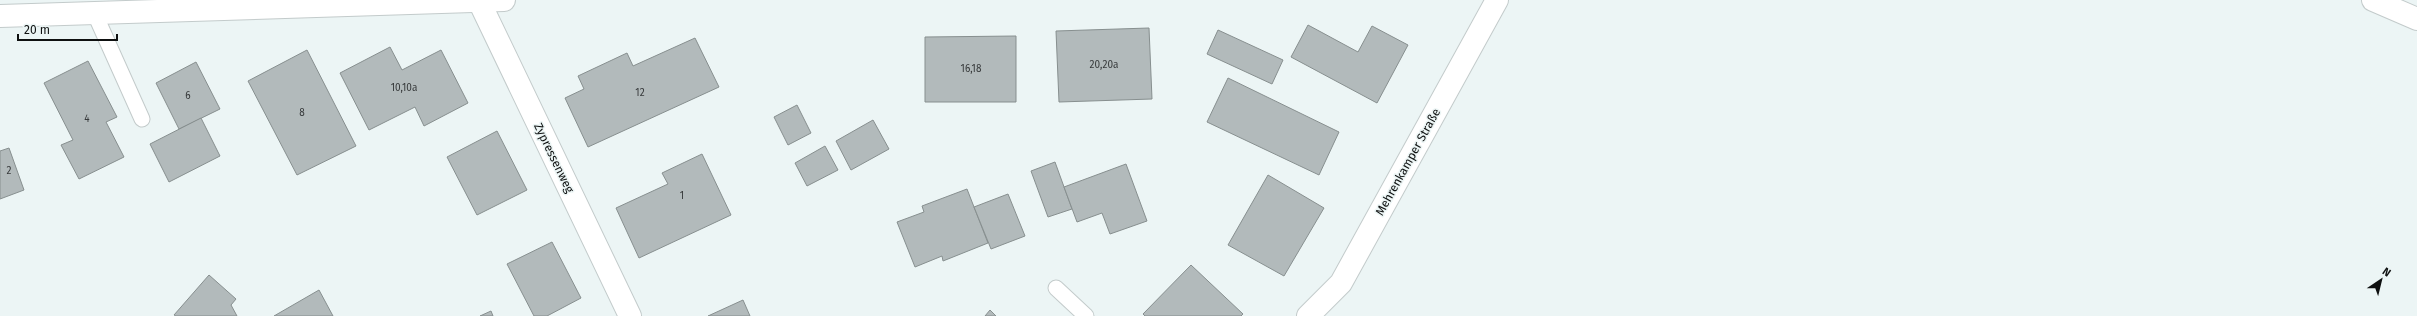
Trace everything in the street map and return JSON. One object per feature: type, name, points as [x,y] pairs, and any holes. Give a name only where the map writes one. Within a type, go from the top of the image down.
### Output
[{"type":"street","points":[[0,16],[504,0]]},
{"type":"street","name":"Mehrenkamper Straße","points":[[1308,316],[1341,283],[1497,0]]},
{"type":"street","points":[[2373,0],[2417,19]]},
{"type":"street","name":"Zypressenweg","points":[[479,1],[630,316]]},
{"type":"lane","points":[[94,12],[142,119]]},
{"type":"lane","points":[[1056,288],[1086,316]]},
{"type":"building","points":[[1308,25],[1358,52],[1372,26],[1408,45],[1377,103],[1291,57]]},
{"type":"building","points":[[1149,28],[1152,99],[1059,102],[1056,31]]},
{"type":"building","points":[[1218,30],[1283,60],[1272,84],[1207,54]]},
{"type":"building","points":[[1016,36],[1016,102],[925,102],[925,37]]},
{"type":"building","points":[[695,38],[719,87],[588,147],[565,98],[584,89],[578,76],[627,53],[633,66]]},
{"type":"building","points":[[390,47],[402,70],[441,50],[468,103],[424,126],[415,107],[369,130],[340,73]]},
{"type":"building","points":[[307,50],[356,146],[297,175],[248,81]]},
{"type":"building","points":[[88,61],[117,117],[106,122],[124,157],[79,179],[61,145],[73,140],[44,83]]},
{"type":"building","points":[[196,62],[220,109],[179,129],[156,83]]},
{"type":"building","points":[[1228,78],[1339,132],[1319,175],[1207,122]]},
{"type":"building","points":[[797,105],[811,133],[788,145],[774,117]]},
{"type":"building","points":[[201,118],[220,156],[169,182],[150,144]]},
{"type":"building","points":[[873,120],[889,149],[851,170],[836,141]]},
{"type":"building","points":[[497,131],[527,190],[477,215],[447,157]]},
{"type":"building","points":[[825,146],[838,170],[807,186],[795,163]]},
{"type":"building","points":[[9,148],[24,190],[0,199],[0,151]]},
{"type":"building","points":[[702,154],[731,215],[639,258],[616,208],[668,184],[662,173]]},
{"type":"building","points":[[1055,162],[1072,209],[1048,217],[1031,171]]},
{"type":"building","points":[[1126,164],[1147,221],[1110,234],[1102,213],[1077,222],[1064,187]]},
{"type":"building","points":[[1268,175],[1324,208],[1284,276],[1228,245]]},
{"type":"building","points":[[967,189],[988,243],[943,261],[942,256],[915,267],[897,222],[924,212],[922,206]]},
{"type":"building","points":[[1008,194],[1025,236],[991,249],[974,207]]},
{"type":"building","points":[[552,242],[581,298],[547,316],[534,316],[507,264]]},
{"type":"building","points":[[1191,265],[1243,314],[1241,316],[1145,316],[1143,314]]},
{"type":"building","points":[[209,275],[236,299],[231,305],[237,316],[174,315]]},
{"type":"building","points":[[319,290],[333,316],[274,316]]},
{"type":"building","points":[[743,300],[750,316],[708,316]]},
{"type":"building","points":[[990,310],[996,316],[985,316]]},
{"type":"building","points":[[491,311],[493,316],[480,316]]}]
